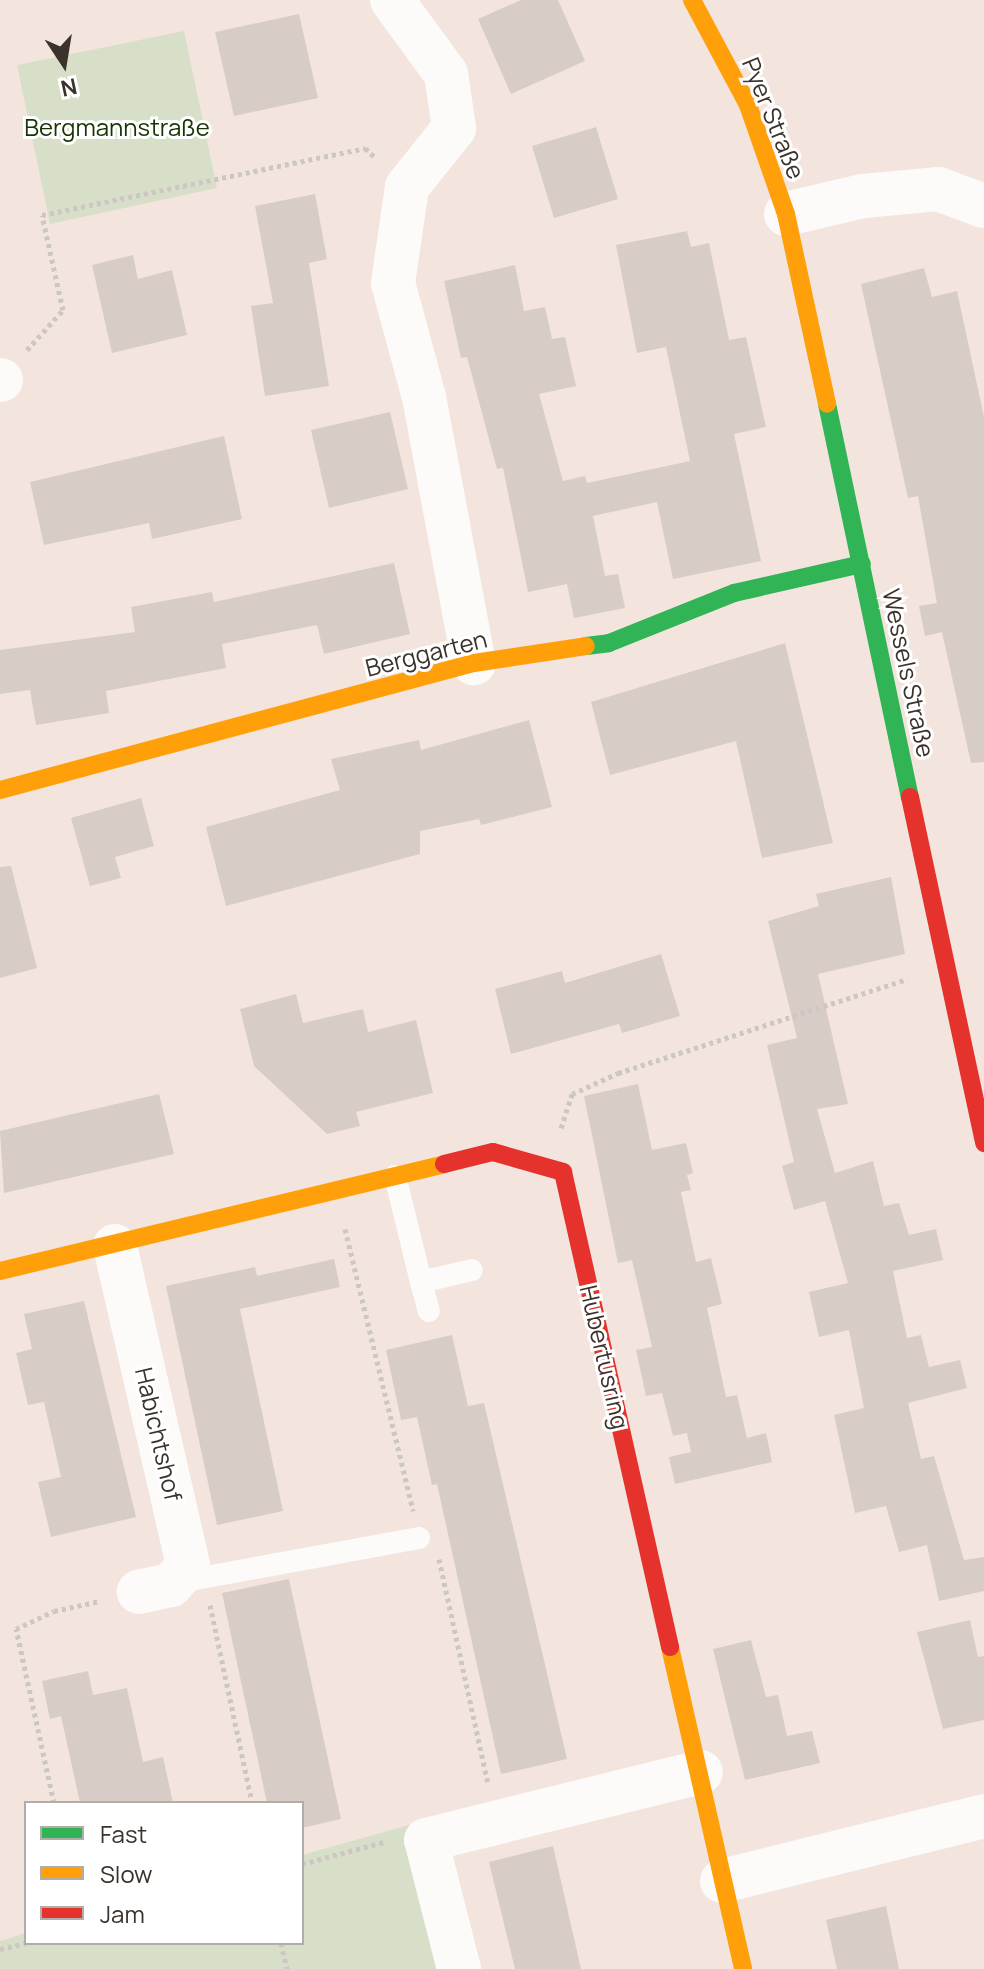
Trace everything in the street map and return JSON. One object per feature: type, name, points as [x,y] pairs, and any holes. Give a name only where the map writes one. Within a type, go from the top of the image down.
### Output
[{"type":"street","points":[[392,0],[446,74],[454,128],[407,187],[404,234],[393,283],[424,397],[474,663]]},
{"type":"street","name":"Pyer Straße","points":[[692,0],[748,105],[786,214]]},
{"type":"street","points":[[786,214],[863,196],[938,189],[984,206]]},
{"type":"street","name":"Wessels Straße","points":[[786,214],[984,1143]]},
{"type":"street","name":"Berggarten","points":[[0,790],[474,663],[609,643],[734,593],[862,564]]},
{"type":"street","points":[[0,1271],[115,1246],[493,1152],[563,1172]]},
{"type":"street","name":"Hubertusring","points":[[563,1172],[701,1772],[743,1969]]},
{"type":"street","name":"Habichtshof","points":[[115,1246],[188,1566],[171,1584]]},
{"type":"street","points":[[459,1969],[426,1840],[701,1772]]},
{"type":"street","points":[[722,1881],[984,1816]]},
{"type":"lane","points":[[395,1176],[429,1311]]},
{"type":"lane","points":[[421,1282],[472,1270]]},
{"type":"lane","points":[[171,1584],[419,1538]]},
{"type":"path","points":[[0,380],[63,310],[42,215],[365,148],[407,187]]},
{"type":"path","points":[[563,1172],[560,1133],[572,1094],[618,1073],[947,966]]},
{"type":"path","points":[[335,1191],[419,1538],[435,1538],[491,1797]]},
{"type":"path","points":[[54,1801],[16,1629],[54,1611],[171,1584],[251,1801]]},
{"type":"path","points":[[304,1863],[400,1837]]},
{"type":"path","points":[[0,1949],[24,1943]]},
{"type":"path","points":[[281,1945],[287,1969]]},
{"type":"green space","name":"Bergmannstraße","points":[[184,31],[217,188],[50,224],[17,65]]},
{"type":"green space","points":[[416,1823],[449,1969],[0,1969],[0,1941],[24,1934],[24,1945],[304,1945],[304,1854]]},
{"type":"building","points":[[521,0],[558,0],[585,61],[511,94],[478,19]]},
{"type":"building","points":[[299,14],[318,98],[234,116],[215,32]]},
{"type":"building","points":[[596,127],[618,199],[554,218],[532,146]]},
{"type":"building","points":[[315,194],[327,259],[309,263],[329,386],[265,396],[251,306],[273,303],[255,206]]},
{"type":"building","points":[[687,231],[691,247],[709,243],[729,340],[746,337],[766,427],[734,434],[761,561],[673,579],[657,502],[593,516],[605,576],[618,574],[625,608],[574,618],[567,584],[528,592],[503,468],[497,469],[467,357],[461,358],[444,281],[515,265],[524,311],[545,307],[552,339],[565,337],[576,386],[539,394],[563,481],[585,476],[587,483],[690,461],[666,347],[637,353],[616,245]]},
{"type":"building","points":[[133,255],[138,279],[172,270],[187,335],[112,353],[92,265]]},
{"type":"building","points":[[924,268],[932,297],[957,291],[984,417],[984,762],[971,763],[942,632],[925,636],[919,606],[937,603],[918,496],[908,498],[861,284]]},
{"type":"building","points":[[390,412],[408,489],[329,508],[311,430]]},
{"type":"building","points":[[224,436],[242,519],[152,539],[149,523],[44,545],[30,482]]},
{"type":"building","points":[[394,563],[410,634],[324,654],[317,625],[222,644],[226,668],[106,691],[109,713],[36,725],[30,690],[0,694],[0,650],[135,632],[131,607],[212,592],[214,602]]},
{"type":"building","points":[[785,643],[833,843],[762,858],[736,741],[610,775],[591,702]]},
{"type":"building","points":[[529,720],[552,807],[481,825],[479,819],[420,831],[420,854],[226,906],[206,827],[340,790],[331,759],[419,740],[421,750]]},
{"type":"building","points":[[141,798],[154,846],[115,857],[121,878],[90,886],[71,818]]},
{"type":"building","points":[[11,866],[37,968],[0,978],[0,867]]},
{"type":"building","points":[[891,877],[905,954],[818,974],[848,1104],[817,1109],[835,1173],[873,1161],[884,1206],[899,1203],[909,1235],[936,1229],[943,1260],[893,1271],[907,1338],[921,1335],[929,1367],[960,1360],[967,1388],[908,1403],[921,1459],[934,1456],[964,1560],[984,1557],[984,1591],[939,1601],[927,1545],[899,1552],[886,1506],[855,1513],[834,1415],[864,1408],[849,1330],[819,1337],[809,1292],[848,1283],[825,1201],[794,1210],[782,1166],[794,1162],[767,1045],[797,1038],[768,921],[819,906],[816,894]]},
{"type":"building","points":[[661,954],[680,1016],[622,1033],[619,1024],[511,1054],[495,989],[562,971],[565,983]]},
{"type":"building","points":[[296,994],[303,1023],[363,1009],[368,1032],[416,1020],[433,1093],[356,1112],[360,1126],[327,1134],[254,1066],[240,1009]]},
{"type":"building","points":[[638,1084],[652,1150],[686,1143],[693,1173],[687,1175],[691,1190],[681,1192],[696,1262],[711,1258],[722,1304],[707,1308],[726,1397],[737,1395],[747,1438],[766,1433],[772,1462],[675,1484],[669,1457],[691,1452],[687,1433],[673,1436],[662,1393],[646,1396],[636,1350],[652,1347],[632,1260],[618,1263],[584,1096]]},
{"type":"building","points":[[159,1094],[174,1154],[4,1193],[0,1131]]},
{"type":"building","points":[[334,1259],[340,1287],[240,1309],[283,1511],[217,1525],[166,1286],[255,1267],[257,1276]]},
{"type":"building","points":[[84,1301],[136,1517],[51,1537],[38,1482],[61,1477],[44,1402],[28,1405],[16,1353],[32,1349],[24,1314]]},
{"type":"building","points":[[452,1335],[468,1406],[484,1403],[567,1759],[501,1774],[437,1484],[432,1485],[417,1417],[401,1420],[386,1350]]},
{"type":"building","points":[[289,1579],[341,1819],[304,1828],[304,1801],[267,1801],[222,1593]]},
{"type":"building","points":[[970,1620],[978,1657],[984,1656],[984,1720],[943,1729],[917,1632]]},
{"type":"building","points":[[751,1640],[766,1697],[778,1695],[787,1736],[812,1731],[820,1763],[745,1780],[713,1649]]},
{"type":"building","points":[[88,1671],[93,1695],[127,1688],[143,1762],[163,1757],[173,1801],[80,1801],[61,1716],[50,1719],[42,1681]]},
{"type":"building","points":[[553,1846],[581,1969],[515,1969],[489,1862]]},
{"type":"building","points":[[886,1906],[899,1969],[837,1969],[826,1920]]},
{"type":"traffic: fast","points":[[827,404],[910,797]]},
{"type":"traffic: fast","points":[[586,646],[609,643],[734,593],[862,564]]},
{"type":"traffic: slow","points":[[692,0],[748,105],[786,214],[827,404]]},
{"type":"traffic: slow","points":[[0,790],[474,663],[586,646]]},
{"type":"traffic: slow","points":[[0,1271],[444,1164]]},
{"type":"traffic: slow","points":[[670,1647],[743,1969]]},
{"type":"traffic: jam","points":[[910,797],[984,1143]]},
{"type":"traffic: jam","points":[[444,1164],[493,1152],[563,1172],[670,1647]]}]
